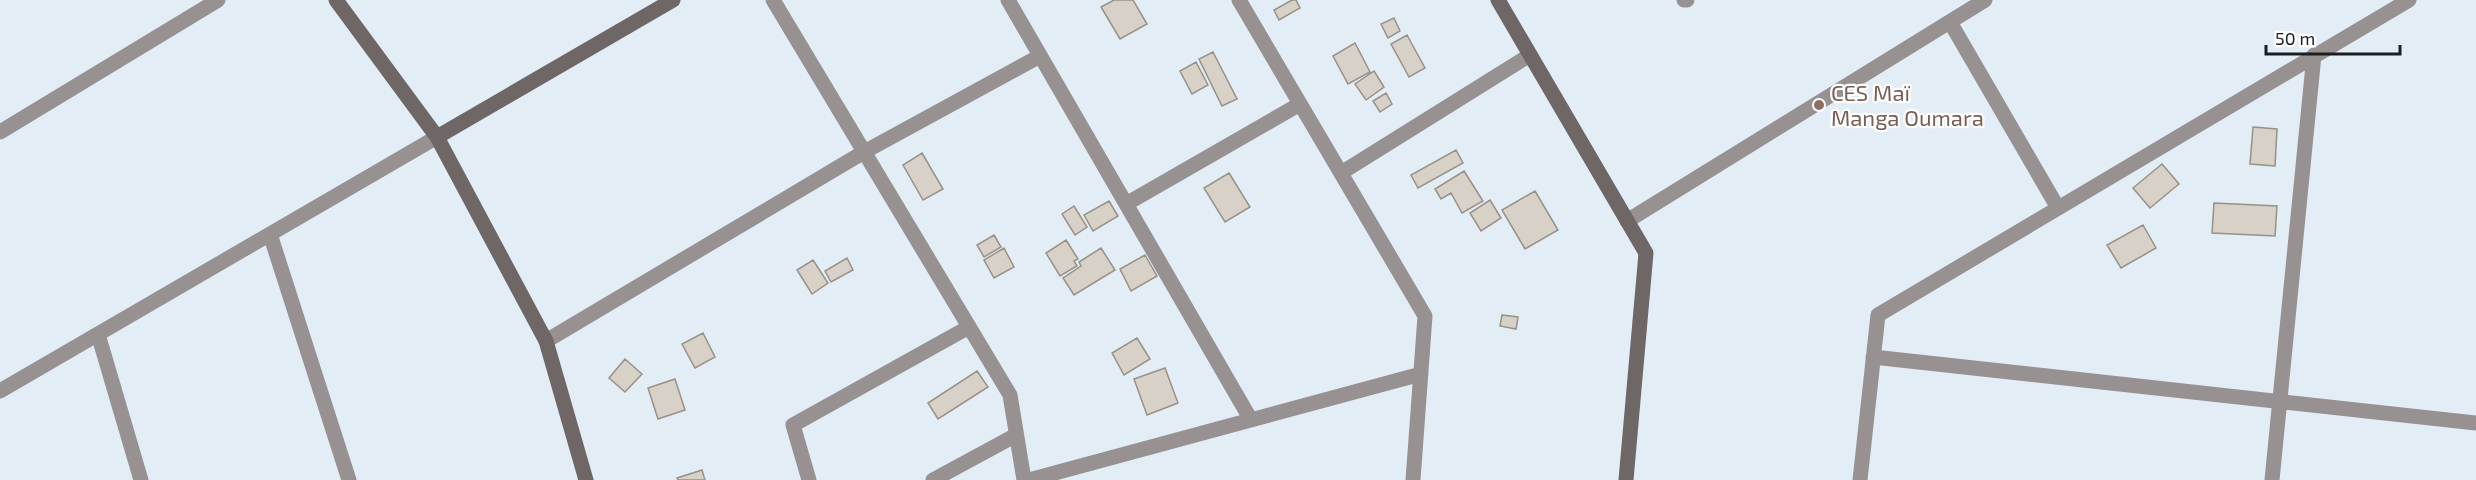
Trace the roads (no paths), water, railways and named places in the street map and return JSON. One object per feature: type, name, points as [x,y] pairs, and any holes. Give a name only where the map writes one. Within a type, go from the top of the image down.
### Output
[{"type":"street","points":[[0,132],[218,0]]},
{"type":"street","points":[[336,0],[437,137],[546,341],[586,480]]},
{"type":"street","points":[[0,391],[673,0]]},
{"type":"street","points":[[773,0],[1010,395],[1024,480]]},
{"type":"street","points":[[1008,0],[1251,420]]},
{"type":"street","points":[[1239,0],[1425,316],[1413,480]]},
{"type":"street","points":[[1498,0],[1646,253],[1626,480]]},
{"type":"street","points":[[1627,221],[1985,0]]},
{"type":"street","points":[[1860,480],[1878,315],[2409,0]]},
{"type":"street","points":[[1950,22],[2058,208]]},
{"type":"street","points":[[2272,480],[2314,55]]},
{"type":"street","points":[[546,341],[864,152],[1040,56]]},
{"type":"street","points":[[1341,173],[1530,56]]},
{"type":"street","points":[[1126,204],[1300,104]]},
{"type":"street","points":[[270,234],[349,480]]},
{"type":"street","points":[[809,480],[793,425],[969,327]]},
{"type":"street","points":[[98,334],[141,480]]},
{"type":"street","points":[[1873,357],[2476,423]]},
{"type":"street","points":[[1029,480],[1421,374]]},
{"type":"street","points":[[933,480],[1016,435]]},
{"type":"place","name":"CES Maï Manga Oumara","points":[[1819,105]]}]
